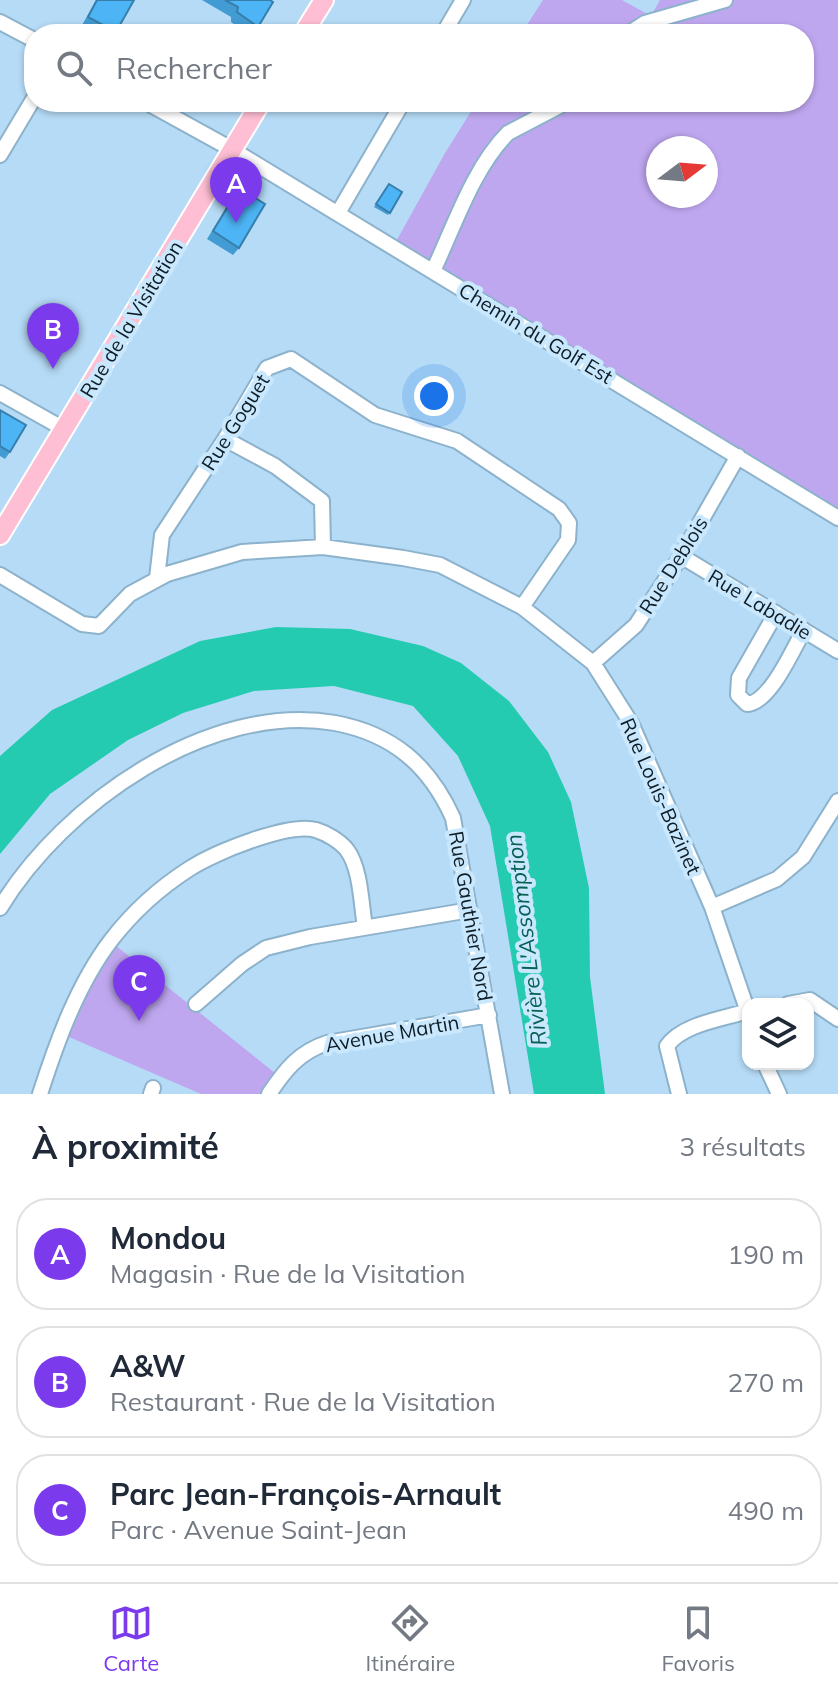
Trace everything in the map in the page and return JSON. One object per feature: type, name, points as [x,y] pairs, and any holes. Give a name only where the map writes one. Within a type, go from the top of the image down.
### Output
[{"type":"main road","points":[[309,24],[324,0]]},
{"type":"main road","name":"Rue de la Visitation","points":[[0,535],[255,112]]},
{"type":"street","points":[[449,24],[463,0]]},
{"type":"street","points":[[643,24],[725,0]]},
{"type":"street","points":[[0,22],[24,35]]},
{"type":"street","points":[[0,155],[26,112]]},
{"type":"street","name":"Chemin du Golf Est","points":[[164,112],[338,213],[838,518]]},
{"type":"street","points":[[338,213],[397,112]]},
{"type":"street","points":[[433,271],[481,170],[501,140],[508,133],[551,112]]},
{"type":"street","name":"Rue Goguet","points":[[157,578],[162,535],[267,368],[291,359],[375,415],[457,441],[559,509],[569,523],[568,540],[522,607]]},
{"type":"street","points":[[0,393],[64,429]]},
{"type":"street","points":[[225,439],[275,466],[322,501],[323,547]]},
{"type":"street","name":"Rue Deblois","points":[[593,663],[636,625],[681,556],[738,456]]},
{"type":"street","name":"Rue Louis-Bazinet","points":[[0,575],[82,624],[99,626],[130,594],[157,578],[242,552],[323,547],[440,565],[522,607],[593,663],[631,723],[712,907],[743,998]]},
{"type":"street","name":"Rue Labadie","points":[[681,556],[838,651]]},
{"type":"street","points":[[776,613],[739,678],[738,695],[747,704],[756,704],[766,695],[804,630]]},
{"type":"street","name":"Rue Gauthier Nord","points":[[0,908],[37,858],[79,816],[109,792],[167,755],[252,723],[288,719],[354,727],[392,745],[419,765],[439,789],[453,818],[502,1094]]},
{"type":"street","points":[[712,907],[777,879],[803,857],[838,801]]},
{"type":"street","points":[[40,1094],[73,1007],[93,967],[130,917],[189,868],[233,846],[293,829],[315,829],[347,850],[354,865],[365,927]]},
{"type":"street","points":[[196,1004],[242,964],[266,948],[310,937],[470,910]]},
{"type":"street","points":[[814,1003],[838,1019]]},
{"type":"street","points":[[679,1094],[667,1046],[672,1038],[682,1032],[742,1014]]},
{"type":"street","name":"Avenue Martin","points":[[269,1094],[297,1057],[310,1048],[489,1015]]},
{"type":"street","points":[[768,1070],[779,1094]]},
{"type":"shaded area","points":[[543,0],[622,0],[651,16],[660,0],[838,0],[838,521],[393,247],[471,112],[814,112],[814,24],[527,24]]},
{"type":"shaded area","points":[[110,941],[280,1077],[269,1094],[201,1094],[62,1034]]},
{"type":"water","name":"Rivière L'Assomption","points":[[276,627],[350,629],[423,646],[461,663],[509,701],[548,752],[571,802],[589,888],[590,977],[605,1094],[534,1094],[490,826],[458,756],[413,706],[334,686],[254,691],[183,713],[128,740],[50,794],[0,854],[0,756],[52,710],[200,641]]},
{"type":"building","points":[[97,0],[134,0],[120,24],[101,24],[88,17]]},
{"type":"building","points":[[225,0],[273,2],[260,24],[254,24],[237,12],[238,7]]},
{"type":"building","points":[[389,184],[402,192],[390,213],[376,204]]},
{"type":"building","points":[[239,188],[265,204],[239,248],[213,231]]},
{"type":"building","points":[[0,410],[26,425],[10,452],[0,446]]},
{"type":"place","name":"Mondou","points":[[236,223]]},
{"type":"place","name":"A&W","points":[[53,369]]},
{"type":"place","name":"Parc Jean-François-Arnault","points":[[139,1021]]}]
